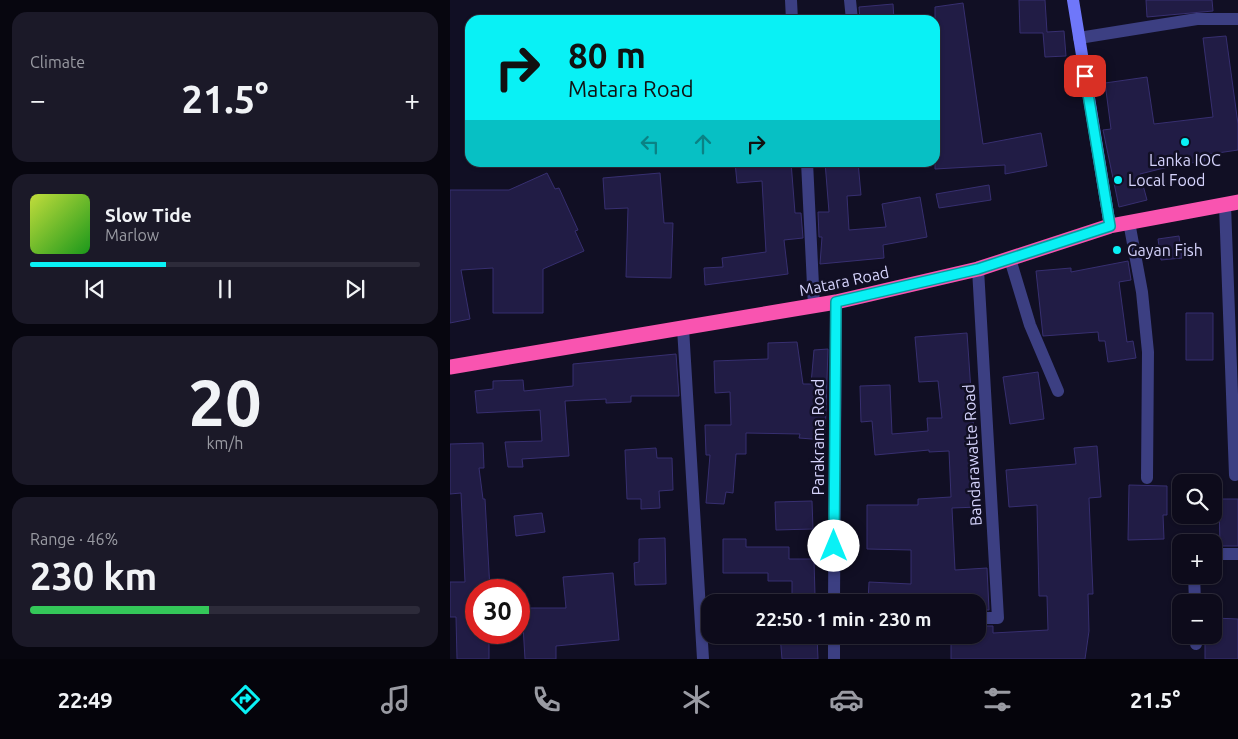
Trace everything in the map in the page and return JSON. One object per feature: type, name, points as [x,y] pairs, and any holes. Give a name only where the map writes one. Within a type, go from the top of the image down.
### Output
[{"type":"highway","name":"Matara Road","points":[[450,367],[836,302],[978,269],[1110,226],[1231,204]]},
{"type":"street","points":[[791,0],[792,15]]},
{"type":"street","points":[[850,0],[852,15]]},
{"type":"street","points":[[1072,0],[1110,226]]},
{"type":"street","points":[[1079,38],[1197,19],[1238,19]]},
{"type":"street","points":[[807,167],[814,306]]},
{"type":"street","points":[[1231,204],[1235,476]]},
{"type":"street","points":[[1129,222],[1142,292],[1148,352],[1147,478]]},
{"type":"street","points":[[1010,258],[1030,325],[1058,391]]},
{"type":"street","name":"Bandarawatte Road","points":[[978,269],[998,618],[986,618]]},
{"type":"street","name":"Parakrama Road","points":[[834,594],[836,302]]},
{"type":"street","points":[[683,328],[703,659]]},
{"type":"street","points":[[1222,554],[1238,554]]},
{"type":"street","points":[[834,644],[834,659]]},
{"type":"building","points":[[1019,0],[1045,0],[1047,32],[1064,31],[1066,56],[1045,57],[1043,33],[1020,33]]},
{"type":"building","points":[[1146,0],[1212,0],[1213,11],[1147,17]]},
{"type":"building","points":[[963,3],[983,144],[1041,133],[1047,166],[1005,174],[1005,165],[935,169],[935,167],[940,167],[940,15],[935,15],[935,7]]},
{"type":"building","points":[[893,4],[894,15],[860,15],[859,7]]},
{"type":"building","points":[[1226,36],[1238,124],[1238,150],[1204,155],[1205,161],[1176,165],[1140,174],[1147,200],[1119,207],[1103,130],[1111,129],[1105,83],[1147,77],[1154,124],[1213,117],[1203,38]]},
{"type":"building","points":[[735,167],[791,167],[795,213],[801,213],[803,238],[784,240],[788,274],[705,285],[704,268],[723,267],[722,258],[766,252],[762,181],[737,183]]},
{"type":"building","points":[[825,167],[858,167],[861,195],[847,196],[849,230],[886,227],[882,204],[920,197],[927,237],[883,245],[884,258],[820,264],[822,237],[819,237],[818,212],[829,212]]},
{"type":"building","points":[[547,173],[555,189],[559,188],[578,230],[575,231],[584,251],[543,269],[543,313],[493,313],[493,268],[461,270],[470,319],[450,323],[450,190],[509,190]]},
{"type":"building","points":[[660,173],[664,223],[673,223],[671,278],[626,277],[628,208],[605,209],[603,178]]},
{"type":"building","points":[[989,185],[991,200],[939,208],[936,194]]},
{"type":"building","points":[[1179,236],[1182,258],[1161,260],[1158,239]]},
{"type":"building","points":[[1128,261],[1131,280],[1119,282],[1127,342],[1133,341],[1136,358],[1108,362],[1105,341],[1099,341],[1098,332],[1043,336],[1036,271],[1071,268],[1071,272]]},
{"type":"building","points":[[1186,313],[1213,313],[1213,360],[1186,360]]},
{"type":"building","points":[[967,333],[979,507],[952,508],[955,570],[987,568],[989,610],[986,610],[986,594],[868,594],[869,582],[911,584],[911,550],[867,549],[867,505],[918,505],[918,499],[951,497],[949,451],[929,452],[929,450],[875,455],[872,421],[861,422],[860,386],[890,385],[892,434],[928,431],[927,418],[942,418],[938,381],[919,382],[915,337]]},
{"type":"building","points":[[797,342],[803,384],[811,384],[814,350],[828,349],[825,440],[799,438],[800,434],[746,433],[746,454],[736,454],[733,493],[726,492],[724,504],[706,503],[710,455],[706,455],[705,425],[731,425],[730,392],[715,393],[714,361],[768,359],[768,343]]},
{"type":"building","points":[[676,354],[679,396],[631,396],[631,402],[606,403],[606,399],[565,401],[569,456],[522,459],[523,467],[508,467],[505,442],[542,441],[540,410],[477,413],[475,391],[493,389],[493,381],[523,380],[524,391],[573,386],[573,364]]},
{"type":"building","points":[[1038,372],[1044,419],[1010,424],[1003,377]]},
{"type":"building","points":[[483,443],[484,468],[479,468],[483,499],[485,499],[489,579],[465,579],[465,582],[461,493],[450,494],[450,444]]},
{"type":"building","points":[[1097,446],[1101,497],[1089,498],[1093,594],[1088,594],[1089,631],[1085,659],[951,659],[951,644],[986,644],[986,626],[993,626],[993,633],[1048,630],[1047,596],[1039,596],[1037,505],[1009,507],[1006,470],[1076,464],[1074,448]]},
{"type":"building","points":[[656,448],[657,458],[672,458],[673,490],[659,491],[660,508],[641,509],[641,499],[627,499],[625,450]]},
{"type":"building","points":[[1129,485],[1167,486],[1167,515],[1163,515],[1164,539],[1128,540]]},
{"type":"building","points":[[1222,499],[1238,499],[1238,546],[1222,546],[1222,534],[1220,534],[1220,524],[1222,524]]},
{"type":"building","points":[[812,501],[813,529],[776,530],[775,502]]},
{"type":"building","points":[[542,513],[545,532],[516,536],[514,516]]},
{"type":"building","points":[[665,538],[666,584],[635,585],[634,563],[639,562],[639,539]]},
{"type":"building","points":[[723,539],[746,539],[746,547],[789,547],[789,559],[814,559],[815,594],[792,594],[792,581],[768,581],[768,573],[723,573]]},
{"type":"building","points":[[613,573],[619,640],[556,646],[556,659],[525,659],[524,644],[530,644],[530,608],[566,608],[563,577]]},
{"type":"building","points":[[450,582],[465,582],[465,644],[489,644],[489,659],[457,659],[456,617],[450,617]]},
{"type":"building","points":[[1222,618],[1238,619],[1238,659],[1205,659],[1205,644],[1222,644]]},
{"type":"building","points":[[781,644],[817,644],[818,659],[782,659]]},
{"type":"place","name":"Lanka IOC","points":[[1185,142]]},
{"type":"place","name":"Local Food","points":[[1118,180]]},
{"type":"place","name":"Gayan Fish","points":[[1117,250]]},
{"type":"route","points":[[834,546],[836,302],[978,269],[1110,226],[1085,76]]}]
